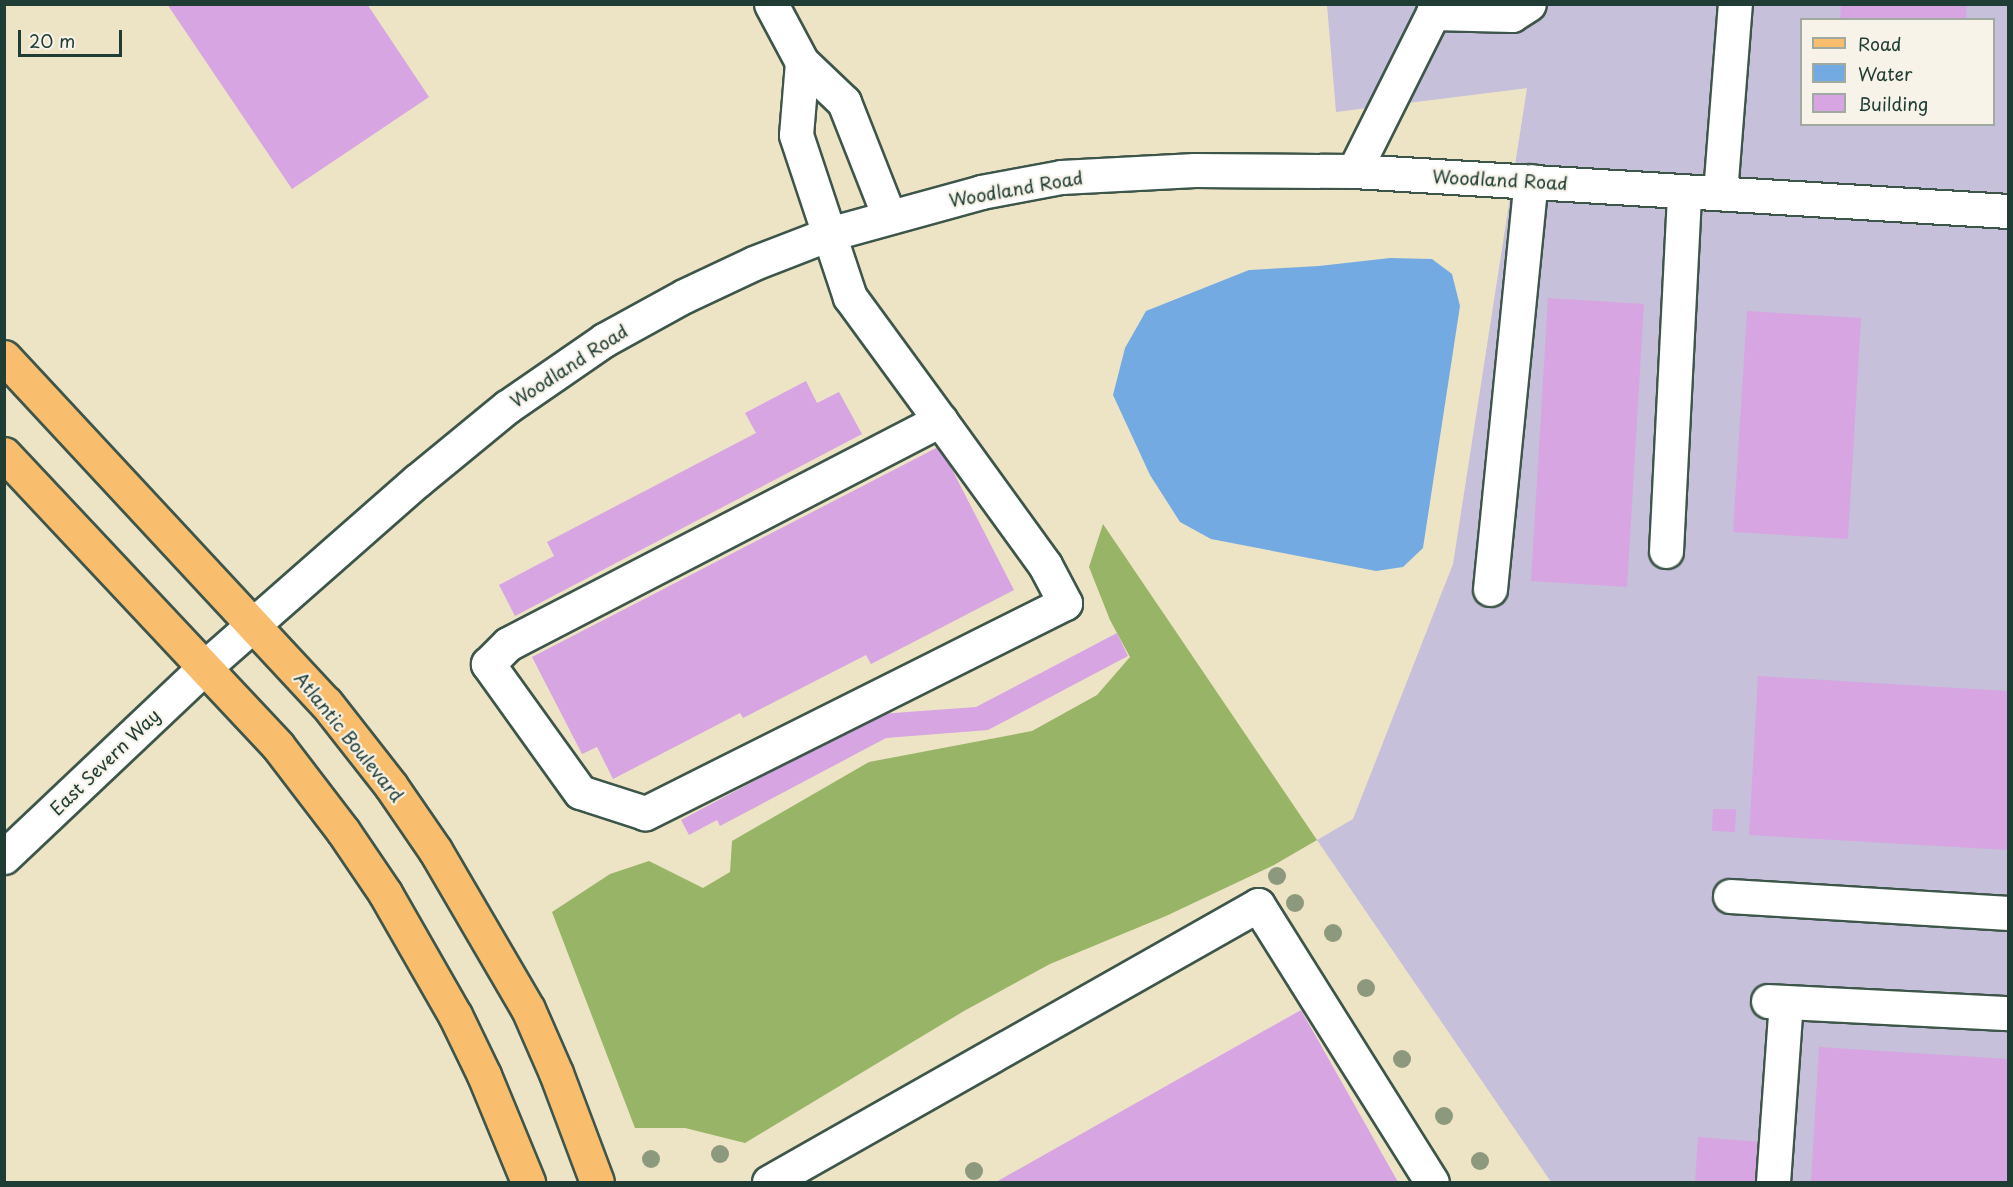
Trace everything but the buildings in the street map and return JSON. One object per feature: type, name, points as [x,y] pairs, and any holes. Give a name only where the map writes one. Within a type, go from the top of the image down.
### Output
[{"type":"main road","name":"Atlantic Boulevard","points":[[4,357],[326,703],[391,786],[435,850],[528,1009],[556,1073],[597,1182]]},
{"type":"main road","points":[[4,453],[278,746],[343,831],[386,893],[422,953],[470,1045],[528,1182]]},
{"type":"street","points":[[771,4],[802,62],[844,102],[889,216]]},
{"type":"street","points":[[1354,171],[1434,9],[1512,15],[1529,4]]},
{"type":"street","points":[[1720,193],[1736,4]]},
{"type":"street","points":[[802,62],[796,135],[850,297],[940,420],[1045,566],[1065,603],[645,813],[580,792],[488,664],[508,644],[940,420]]},
{"type":"street","name":"Woodland Road","points":[[205,667],[417,480],[507,407],[594,346],[684,296],[754,263],[829,234],[981,192],[1061,177],[1195,170],[1354,171],[2008,211]]},
{"type":"street","points":[[1490,589],[1531,181]]},
{"type":"street","points":[[1666,551],[1684,191]]},
{"type":"street","name":"East Severn Way","points":[[4,857],[205,667]]},
{"type":"street","points":[[1730,896],[2008,913]]},
{"type":"street","points":[[769,1182],[1258,904],[1432,1182]]},
{"type":"street","points":[[1773,1182],[1777,1001],[2008,1013]]},
{"type":"shaded area","points":[[1327,5],[2008,5],[2008,1182],[1551,1182],[1317,840],[1353,819],[1453,564],[1527,88],[1336,112]]},
{"type":"green space","points":[[1103,524],[1317,840],[1274,865],[1166,916],[1050,964],[964,1011],[745,1143],[685,1128],[635,1128],[552,912],[610,874],[649,861],[703,888],[730,872],[732,841],[869,762],[1032,731],[1097,695],[1130,657],[1110,620],[1089,567]]},
{"type":"water","points":[[1390,258],[1432,259],[1452,274],[1460,306],[1423,548],[1403,567],[1376,571],[1211,539],[1180,522],[1150,475],[1113,395],[1125,348],[1146,311],[1249,270],[1319,266]]}]
